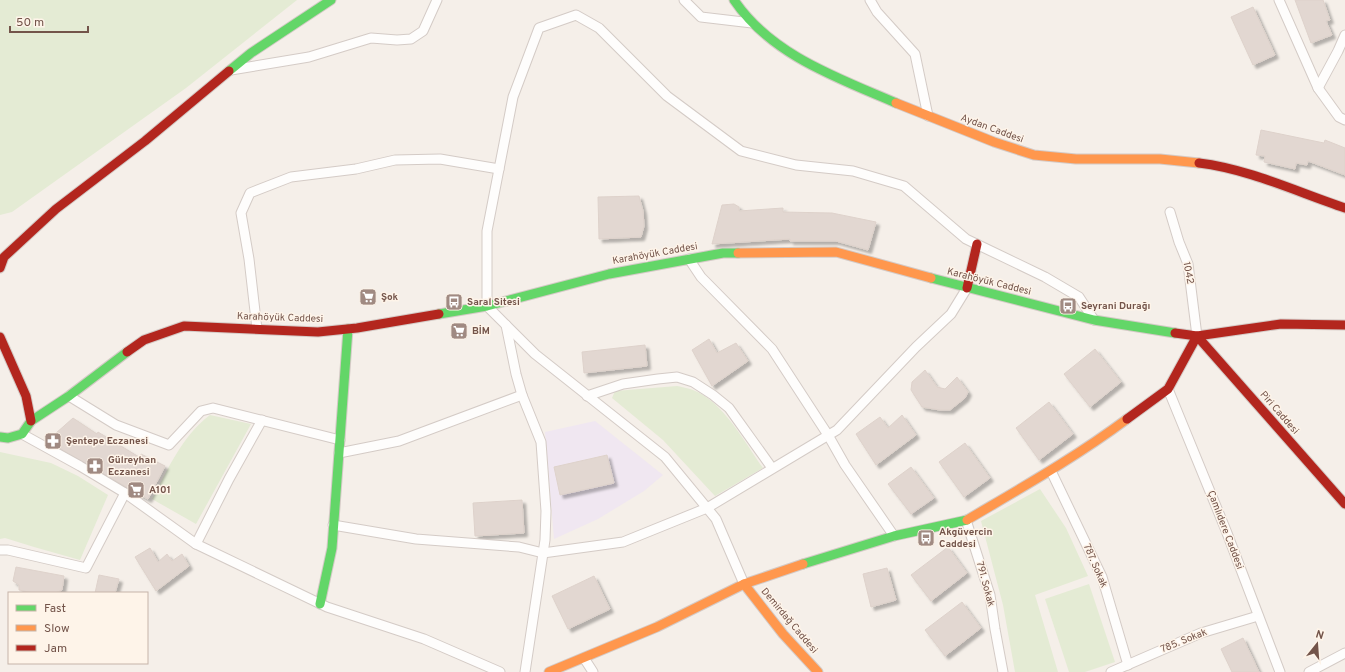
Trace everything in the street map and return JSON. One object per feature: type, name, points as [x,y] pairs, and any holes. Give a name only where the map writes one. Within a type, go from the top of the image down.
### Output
[{"type":"street","points":[[0,268],[4,257],[56,209],[146,141],[251,53],[331,0]]},
{"type":"street","points":[[230,70],[309,57],[371,38],[397,40],[411,39],[423,32],[437,0]]},
{"type":"street","points":[[684,0],[701,17],[752,23]]},
{"type":"street","name":"Aydan Caddesi","points":[[734,0],[737,6],[752,23],[778,44],[810,65],[928,116],[1008,148],[1033,155],[1075,159],[1147,158],[1174,159],[1201,163],[1223,167],[1246,174],[1345,208]]},
{"type":"street","points":[[870,0],[877,12],[915,54],[928,116]]},
{"type":"street","points":[[1279,0],[1318,88],[1339,117],[1345,120]]},
{"type":"street","points":[[744,584],[716,519],[665,457],[535,354],[487,306],[487,231],[513,97],[538,28],[576,15],[599,28],[667,96],[741,151],[796,165],[853,171],[904,186],[966,239],[1045,277],[1079,297],[1094,320]]},
{"type":"street","points":[[1318,88],[1344,40]]},
{"type":"street","points":[[257,329],[249,259],[241,213],[250,193],[291,177],[356,169],[395,160],[440,159],[499,169]]},
{"type":"street","name":"1042","points":[[1170,212],[1179,242],[1188,264],[1197,336]]},
{"type":"street","points":[[333,525],[416,539],[518,547],[543,553],[624,542],[707,508],[837,430],[916,347],[951,314],[967,288],[977,244]]},
{"type":"street","name":"Karahöyük Caddesi","points":[[22,434],[31,421],[69,396],[144,340],[184,326],[318,332],[348,329],[487,306],[609,274],[722,253],[836,252],[967,288],[1094,320],[1197,336],[1282,324],[1345,325]]},
{"type":"street","points":[[690,259],[701,277],[772,349],[828,435],[845,465],[894,536]]},
{"type":"street","points":[[506,325],[522,395],[542,442],[546,511],[543,553],[525,672]]},
{"type":"street","points":[[320,604],[332,548],[348,329]]},
{"type":"street","points":[[0,336],[26,396],[31,421]]},
{"type":"street","points":[[549,672],[657,627],[744,584],[817,559],[894,536],[966,520],[1051,472],[1094,444],[1168,388],[1197,336]]},
{"type":"street","name":"Piri Caddesi","points":[[1197,336],[1345,504]]},
{"type":"street","points":[[588,396],[623,384],[658,379],[677,378],[693,382],[729,408],[772,468]]},
{"type":"street","name":"Çamlıdere Caddesi","points":[[1168,388],[1227,534],[1280,672]]},
{"type":"street","points":[[339,453],[399,441],[522,395]]},
{"type":"street","points":[[69,396],[116,426],[169,445],[201,411],[213,408],[340,440]]},
{"type":"street","points":[[196,544],[229,479],[262,420]]},
{"type":"street","points":[[0,437],[8,438],[22,434],[125,493],[196,544],[320,604],[424,639],[500,672]]},
{"type":"street","name":"787. Sokak","points":[[1051,472],[1102,577],[1128,665]]},
{"type":"street","points":[[0,550],[8,550],[86,568],[125,493]]},
{"type":"street","name":"791. Sokak","points":[[966,520],[990,595],[1003,672]]},
{"type":"street","name":"Demirdağ Caddesi","points":[[744,584],[783,634],[818,672]]},
{"type":"street","name":"785. Sokak","points":[[1112,672],[1202,633],[1258,616]]},
{"type":"street","points":[[1309,672],[1345,653]]},
{"type":"street","points":[[584,658],[593,672]]},
{"type":"shaded area","points":[[595,421],[663,475],[644,491],[598,519],[554,539],[545,432]]},
{"type":"green space","points":[[0,0],[297,0],[186,88],[12,212],[0,215]]},
{"type":"green space","points":[[677,386],[693,390],[704,395],[714,403],[741,435],[763,468],[715,496],[663,440],[612,398],[615,391]]},
{"type":"green space","points":[[210,415],[251,424],[196,524],[152,499],[176,454],[191,433]]},
{"type":"green space","points":[[0,452],[51,463],[78,476],[108,495],[80,560],[5,538],[0,539]]},
{"type":"green space","points":[[1040,489],[1066,528],[1088,576],[1035,595],[1058,672],[1015,672],[1003,605],[981,521]]},
{"type":"green space","points":[[1089,584],[1115,662],[1085,672],[1069,672],[1045,599]]},
{"type":"building","points":[[1295,0],[1323,0],[1330,20],[1326,21],[1332,35],[1311,43]]},
{"type":"building","points":[[1253,7],[1275,55],[1253,65],[1231,17]]},
{"type":"building","points":[[1261,130],[1324,143],[1325,140],[1345,148],[1345,175],[1308,161],[1307,165],[1296,163],[1295,169],[1264,162],[1265,156],[1256,155]]},
{"type":"building","points":[[639,196],[643,211],[644,226],[641,237],[599,239],[598,197]]},
{"type":"building","points":[[734,204],[739,207],[739,211],[783,208],[783,212],[832,213],[876,222],[868,250],[836,241],[790,241],[790,239],[712,244],[722,205]]},
{"type":"building","points":[[709,339],[717,353],[736,343],[748,361],[712,386],[692,350]]},
{"type":"building","points":[[645,345],[647,366],[584,373],[582,352]]},
{"type":"building","points":[[1095,349],[1121,382],[1090,407],[1064,374]]},
{"type":"building","points":[[925,370],[937,387],[945,389],[957,377],[968,392],[965,398],[950,410],[922,407],[911,390],[912,382]]},
{"type":"building","points":[[1049,402],[1073,434],[1039,460],[1016,428]]},
{"type":"building","points":[[902,415],[916,435],[876,465],[856,434],[880,417],[888,428]]},
{"type":"building","points":[[73,418],[97,434],[98,432],[139,457],[141,454],[165,466],[148,499],[47,441]]},
{"type":"building","points":[[965,443],[990,478],[964,497],[939,462]]},
{"type":"building","points":[[607,455],[614,483],[560,495],[554,467]]},
{"type":"building","points":[[911,467],[934,498],[911,514],[888,484]]},
{"type":"building","points":[[522,500],[524,533],[475,536],[473,503]]},
{"type":"building","points":[[948,547],[967,573],[931,601],[911,575]]},
{"type":"building","points":[[150,548],[158,562],[167,554],[172,561],[182,554],[189,566],[156,591],[135,557]]},
{"type":"building","points":[[16,567],[64,576],[62,590],[57,592],[28,592],[19,590],[19,585],[13,581]]},
{"type":"building","points":[[887,568],[896,600],[871,607],[863,574]]},
{"type":"building","points":[[99,575],[119,579],[115,592],[95,592]]},
{"type":"building","points":[[594,576],[610,609],[568,629],[552,596]]},
{"type":"building","points":[[962,602],[981,628],[945,656],[925,630]]},
{"type":"building","points":[[1243,638],[1259,672],[1232,672],[1221,649]]},
{"type":"traffic: fast","points":[[229,71],[251,53],[331,0]]},
{"type":"traffic: fast","points":[[734,0],[749,19],[767,36],[786,50],[829,74],[896,103]]},
{"type":"traffic: fast","points":[[439,314],[487,306],[609,274],[723,253],[738,253]]},
{"type":"traffic: fast","points":[[931,278],[1094,320],[1175,333]]},
{"type":"traffic: fast","points":[[320,604],[332,548],[348,329]]},
{"type":"traffic: fast","points":[[0,437],[8,438],[22,434],[31,421],[69,396],[127,352]]},
{"type":"traffic: fast","points":[[803,564],[894,536],[967,520]]},
{"type":"traffic: slow","points":[[896,103],[994,142],[1034,155],[1076,159],[1160,159],[1199,163]]},
{"type":"traffic: slow","points":[[738,253],[836,252],[931,278]]},
{"type":"traffic: slow","points":[[967,520],[1068,459],[1127,419]]},
{"type":"traffic: slow","points":[[549,672],[657,627],[744,584],[803,564]]},
{"type":"traffic: slow","points":[[744,584],[783,634],[818,672]]},
{"type":"traffic: jam","points":[[0,268],[4,257],[56,209],[145,141],[229,71]]},
{"type":"traffic: jam","points":[[1199,163],[1236,170],[1345,208]]},
{"type":"traffic: jam","points":[[967,288],[977,244]]},
{"type":"traffic: jam","points":[[127,352],[144,340],[184,326],[318,332],[357,328],[439,314]]},
{"type":"traffic: jam","points":[[1175,333],[1197,336],[1281,324],[1345,325]]},
{"type":"traffic: jam","points":[[1127,419],[1168,389],[1197,336],[1345,504]]},
{"type":"traffic: jam","points":[[0,337],[26,396],[31,421]]},
{"type":"place","name":"Şok","points":[[368,297]]},
{"type":"place","name":"Saral Sitesi","points":[[454,302]]},
{"type":"place","name":"Seyrani Durağı","points":[[1068,306]]},
{"type":"place","name":"BİM","points":[[459,331]]},
{"type":"place","name":"Şentepe Eczanesi","points":[[53,441]]},
{"type":"place","name":"Gülreyhan Eczanesi","points":[[95,466]]},
{"type":"place","name":"A101","points":[[136,490]]},
{"type":"place","name":"Akgüvercin Caddesi","points":[[926,538]]}]
